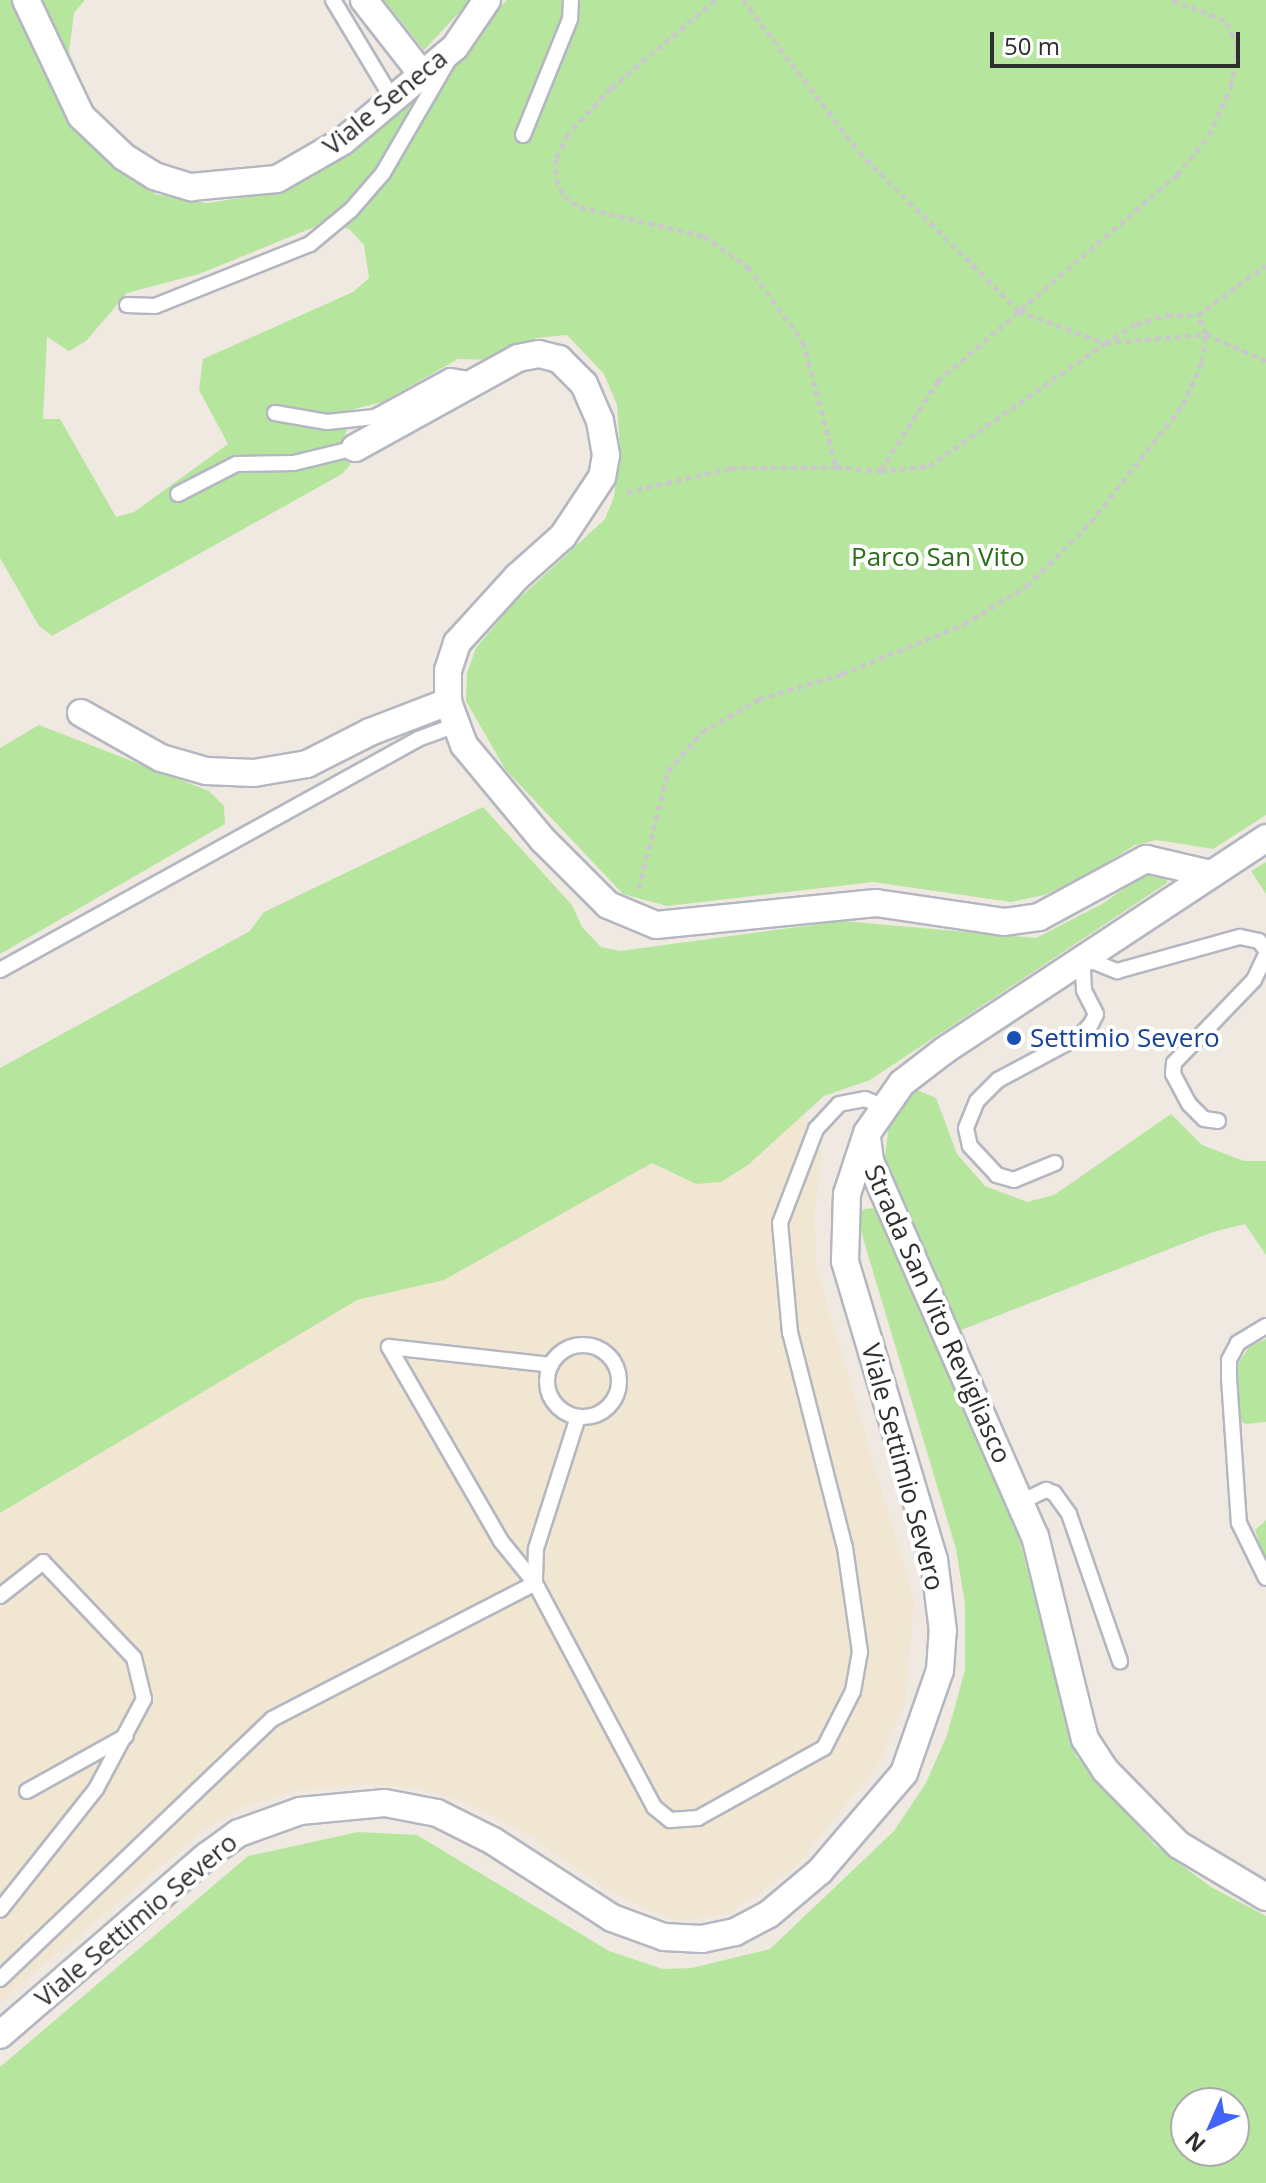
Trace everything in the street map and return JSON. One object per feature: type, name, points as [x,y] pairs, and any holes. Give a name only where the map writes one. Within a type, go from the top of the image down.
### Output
[{"type":"street","name":"Viale Seneca","points":[[26,0],[81,116],[124,157],[154,176],[191,187],[277,179],[343,141],[455,47],[487,0]]},
{"type":"street","points":[[364,0],[421,73]]},
{"type":"street","points":[[355,448],[518,358],[539,354],[559,359],[584,384],[600,421],[606,455],[591,501],[457,643],[448,671],[452,713],[464,745],[543,840],[608,905],[656,925],[876,903],[1004,922],[1039,917],[1146,859],[1211,874]]},
{"type":"street","points":[[81,713],[161,758],[206,771],[254,773],[307,764],[452,713]]},
{"type":"street","name":"Strada San Vito Revigliasco","points":[[1266,838],[945,1050],[902,1083],[882,1106],[867,1133],[870,1161],[1035,1536],[1070,1696],[1085,1739],[1105,1770],[1179,1845],[1266,1897]]},
{"type":"street","name":"Viale Settimio Severo","points":[[0,2035],[207,1856],[239,1833],[300,1811],[385,1803],[419,1807],[471,1829],[612,1918],[647,1934],[684,1939],[735,1932],[769,1914],[852,1839],[884,1802],[909,1762],[940,1670],[943,1631],[934,1560],[845,1261],[847,1194],[867,1133]]},
{"type":"lane","points":[[333,0],[392,98]]},
{"type":"lane","points":[[523,135],[570,19],[571,0]]},
{"type":"lane","points":[[127,305],[155,306],[310,244],[351,210],[383,173],[416,124],[455,47]]},
{"type":"lane","points":[[275,413],[327,422],[375,417],[450,376],[477,380]]},
{"type":"lane","points":[[178,494],[236,464],[294,463],[355,448]]},
{"type":"lane","points":[[0,970],[418,739],[452,713]]},
{"type":"lane","points":[[1055,1163],[1014,1180],[997,1175],[970,1146],[966,1128],[969,1114],[998,1080],[1080,1036],[1091,1024],[1096,1014],[1084,990],[1082,957],[1117,971],[1240,937],[1259,941],[1266,952],[1254,980],[1174,1063],[1173,1074],[1189,1104],[1204,1119],[1218,1121]]},
{"type":"lane","points":[[551,1365],[389,1347],[501,1541],[535,1583],[654,1807],[670,1820],[698,1818],[824,1748],[843,1719],[860,1652],[845,1548],[790,1333],[780,1223],[816,1129],[839,1104],[865,1099],[882,1106]]},
{"type":"lane","points":[[1266,1326],[1238,1343],[1229,1360],[1229,1378],[1239,1523],[1266,1578]]},
{"type":"lane","points":[[579,1345],[603,1351],[617,1370],[611,1404],[590,1417],[578,1417],[551,1398],[551,1365],[568,1348],[579,1345]]},
{"type":"lane","points":[[535,1583],[536,1549],[578,1417]]},
{"type":"lane","points":[[1021,1502],[1046,1490],[1054,1493],[1069,1514],[1120,1661]]},
{"type":"lane","points":[[0,1596],[43,1562],[134,1658],[144,1699],[127,1736],[96,1789],[0,1910]]},
{"type":"lane","points":[[0,1979],[272,1719],[535,1583]]},
{"type":"lane","points":[[27,1791],[127,1736]]},
{"type":"path","points":[[715,0],[611,88],[568,134],[556,159],[556,179],[564,196],[580,207],[704,236],[748,267],[803,342],[836,467]]},
{"type":"path","points":[[743,0],[859,152],[1019,311],[1105,343],[1206,334],[1266,361]]},
{"type":"path","points":[[880,471],[938,381],[1177,175],[1209,135],[1231,87],[1238,46],[1225,20],[1172,0]]},
{"type":"path","points":[[591,501],[731,468],[836,467],[880,471],[929,466],[1105,343],[1147,321],[1198,315],[1266,265]]},
{"type":"path","points":[[633,916],[668,771],[702,732],[759,699],[842,674],[964,624],[1027,586],[1091,522],[1183,405],[1202,362],[1206,334],[1198,315]]},
{"type":"shaded area","points":[[804,1114],[822,1155],[814,1215],[816,1266],[914,1601],[905,1703],[878,1765],[795,1867],[728,1914],[676,1921],[612,1893],[534,1838],[471,1804],[419,1788],[366,1784],[298,1790],[242,1807],[203,1830],[0,2002],[0,1513],[357,1300],[444,1280],[652,1163],[695,1184],[748,1165]]},
{"type":"green space","name":"Parco San Vito","points":[[0,0],[85,0],[74,13],[69,52],[91,105],[135,150],[164,164],[154,194],[207,203],[281,192],[347,156],[416,96],[507,0],[1266,0],[1266,815],[1213,849],[1157,840],[1135,845],[1082,878],[1044,895],[1011,902],[873,882],[667,906],[623,894],[505,769],[466,701],[467,673],[476,648],[511,606],[605,519],[614,497],[620,450],[617,405],[604,374],[567,335],[536,338],[497,360],[458,359],[382,402],[354,409],[345,435],[350,465],[342,474],[52,636],[39,626],[0,558]],"holes":[[[329,221],[350,230],[364,245],[369,278],[353,292],[203,359],[199,390],[228,444],[134,512],[116,517],[60,419],[43,419],[47,337],[69,351],[86,341],[127,293],[199,274]]]},
{"type":"green space","points":[[384,0],[471,0],[424,50]]},
{"type":"green space","points":[[39,725],[209,791],[224,806],[225,824],[0,954],[0,748]]},
{"type":"green space","points":[[483,807],[572,905],[582,927],[601,947],[620,951],[842,921],[1036,938],[1102,904],[1145,874],[1166,872],[1167,883],[870,1080],[824,1096],[748,1165],[721,1182],[696,1184],[652,1163],[444,1280],[357,1300],[0,1513],[0,1068],[250,931],[264,912]]},
{"type":"green space","points":[[1266,862],[1266,894],[1251,871]]},
{"type":"green space","points":[[917,1090],[936,1098],[957,1154],[985,1186],[1027,1202],[1054,1195],[1171,1114],[1202,1145],[1244,1161],[1266,1161],[1266,1255],[1245,1224],[1213,1232],[961,1330],[885,1157],[889,1123]]},
{"type":"green space","points":[[875,1208],[1013,1515],[1076,1756],[1156,1846],[1211,1887],[1266,1916],[1266,2183],[0,2183],[0,2067],[248,1856],[358,1832],[417,1835],[609,1951],[663,1969],[692,1968],[770,1949],[894,1831],[926,1783],[947,1735],[965,1670],[965,1604],[956,1549],[857,1218],[864,1209]]},
{"type":"green space","points":[[1266,1339],[1266,1422],[1246,1424],[1241,1422],[1238,1402],[1238,1364],[1249,1347]]},
{"type":"green space","points":[[1266,1520],[1266,1561],[1255,1530]]},
{"type":"place","name":"Settimio Severo","points":[[1014,1038]]}]
